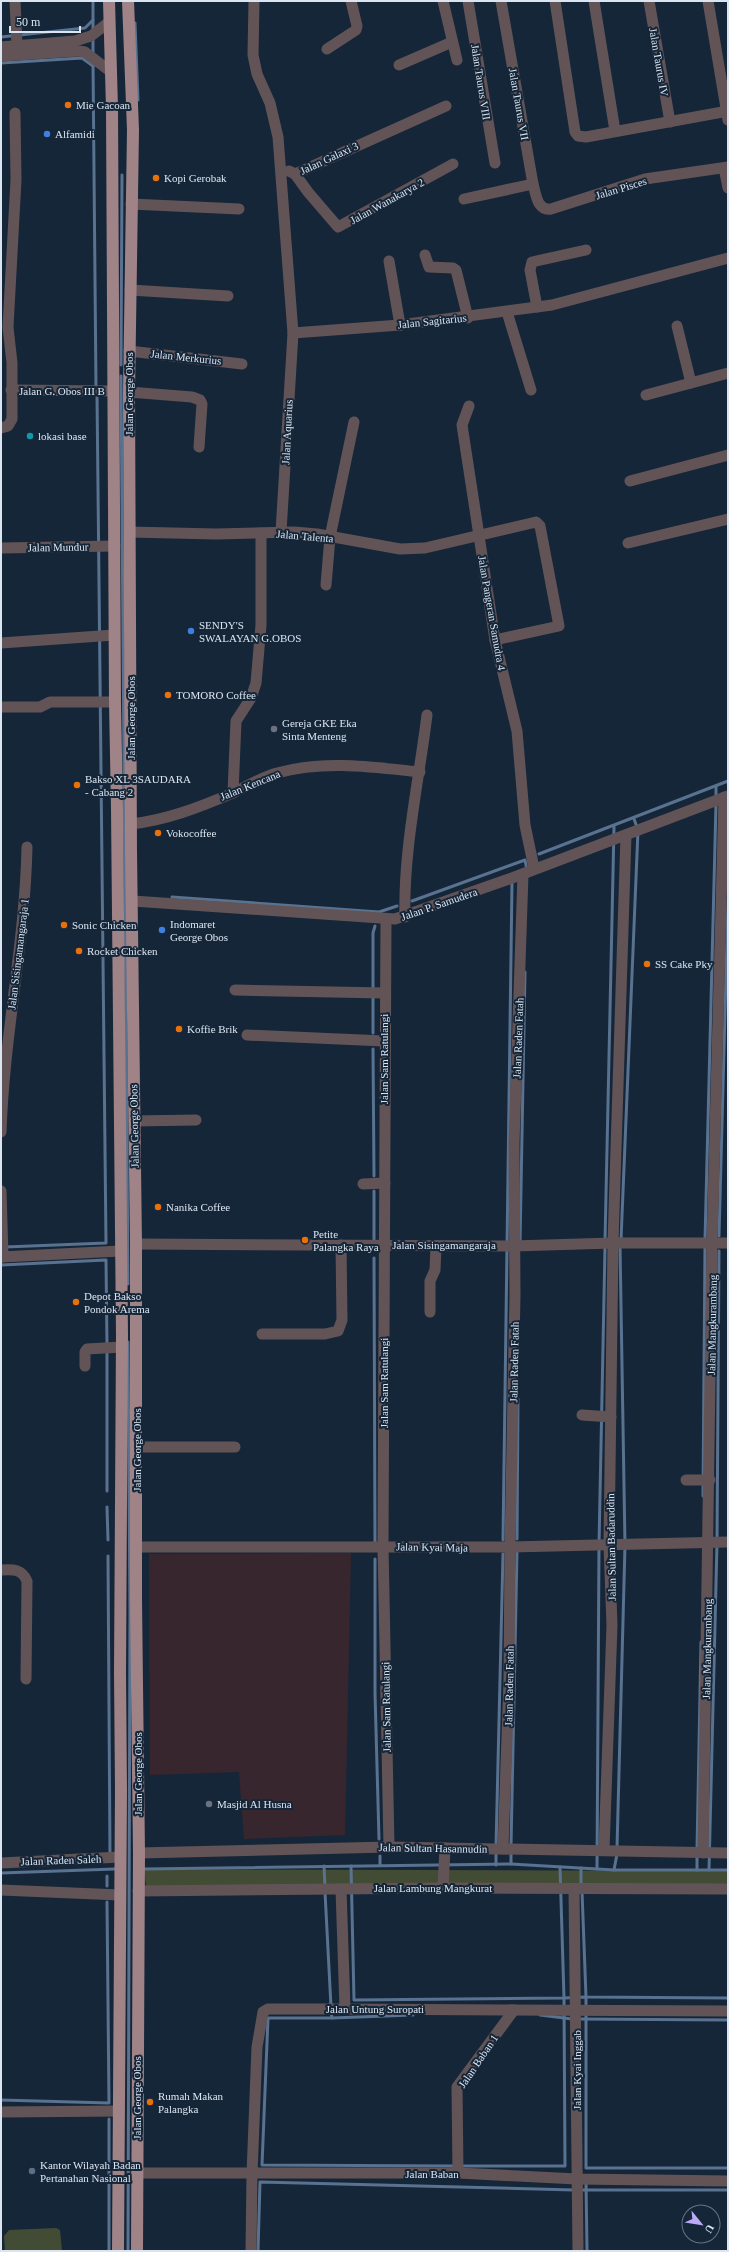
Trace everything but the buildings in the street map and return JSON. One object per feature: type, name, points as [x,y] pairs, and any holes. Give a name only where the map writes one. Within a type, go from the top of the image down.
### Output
[{"type":"main road","name":"Jalan George Obos","points":[[109,1],[111,72],[112,391],[115,546],[114,636],[122,1341],[121,1734],[113,1857],[120,1895],[118,2251]]},
{"type":"main road","name":"Jalan George Obos","points":[[128,1],[133,130],[130,204],[128,392],[136,1244],[136,1547],[139,1853],[136,2173],[137,2251]]},
{"type":"main road","points":[[112,370],[129,369]]},
{"type":"main road","points":[[118,1052],[133,1052]]},
{"type":"main road","points":[[122,1341],[136,1334]]},
{"type":"main road","points":[[121,1734],[138,1734]]},
{"type":"main road","points":[[120,2006],[138,2004]]},
{"type":"street","points":[[15,1],[17,46]]},
{"type":"street","points":[[254,1],[253,55],[257,74],[270,103],[278,137],[293,333]]},
{"type":"street","points":[[327,50],[356,30],[357,26],[351,1]]},
{"type":"street","points":[[443,1],[457,60]]},
{"type":"street","name":"Jalan Taurus VIII","points":[[468,1],[495,163]]},
{"type":"street","name":"Jalan Taurus VII","points":[[501,1],[533,184],[540,206]]},
{"type":"street","points":[[555,1],[575,132],[582,138],[670,122],[727,114],[708,1]]},
{"type":"street","points":[[594,1],[616,131]]},
{"type":"street","name":"Jalan Taurus IV","points":[[649,1],[670,122]]},
{"type":"street","points":[[1,47],[75,41],[91,36],[109,22]]},
{"type":"street","points":[[399,65],[452,42]]},
{"type":"street","points":[[1,56],[79,51],[85,52],[111,72]]},
{"type":"street","name":"Jalan Galaxi 3","points":[[281,168],[295,174],[446,106]]},
{"type":"street","points":[[1,428],[11,422],[8,385],[12,363],[4,328],[16,180],[15,112]]},
{"type":"street","name":"Jalan Wanakarya 2","points":[[295,174],[308,192],[338,227],[453,164]]},
{"type":"street","points":[[726,167],[728,188]]},
{"type":"street","name":"Jalan Pisces","points":[[540,206],[543,209],[551,209],[645,180],[726,167]]},
{"type":"street","points":[[464,199],[533,184]]},
{"type":"street","points":[[130,204],[239,209]]},
{"type":"street","points":[[537,308],[530,270],[532,262],[586,250]]},
{"type":"street","points":[[425,255],[429,267],[453,268],[456,270],[468,318]]},
{"type":"street","name":"Jalan Sagitarius","points":[[293,333],[400,325],[468,318],[537,308],[728,258]]},
{"type":"street","points":[[389,261],[400,325]]},
{"type":"street","points":[[130,290],[228,296]]},
{"type":"street","points":[[506,312],[531,390]]},
{"type":"street","points":[[677,326],[691,383]]},
{"type":"street","name":"Jalan Aquarius","points":[[281,532],[293,333]]},
{"type":"street","name":"Jalan Merkurius","points":[[129,351],[242,364]]},
{"type":"street","points":[[646,394],[728,372]]},
{"type":"street","name":"Jalan G. Obos III B","points":[[8,385],[112,391]]},
{"type":"street","points":[[128,392],[192,397],[200,400],[202,404],[199,447]]},
{"type":"street","name":"Jalan Pangeran Samudra 4","points":[[469,406],[462,425],[495,640],[517,731],[525,825],[534,868]]},
{"type":"street","points":[[326,585],[330,537],[354,422]]},
{"type":"street","points":[[630,481],[728,455]]},
{"type":"street","points":[[628,543],[728,519]]},
{"type":"street","name":"Jalan Talenta","points":[[129,532],[281,532],[330,537],[400,549],[412,549],[536,522],[540,526],[560,622],[559,626],[495,640]]},
{"type":"street","points":[[233,793],[236,721],[251,698],[256,683],[260,625],[261,533]]},
{"type":"street","name":"Jalan Mundur","points":[[1,548],[115,546]]},
{"type":"street","points":[[1,643],[114,636]]},
{"type":"street","points":[[1,708],[40,707],[50,702],[115,702]]},
{"type":"street","points":[[405,917],[404,897],[427,715]]},
{"type":"street","name":"Jalan Kencana","points":[[132,824],[159,820],[233,793],[277,773],[314,766],[358,766],[420,772]]},
{"type":"street","name":"Jalan P. Samudera","points":[[133,901],[386,919],[405,917],[726,797]]},
{"type":"street","name":"Jalan Mangkurambang","points":[[703,1853],[710,1480],[712,1243],[726,797]]},
{"type":"street","name":"Jalan Sultan Badaruddin","points":[[604,1850],[612,1625],[609,1545],[612,1243],[626,835]]},
{"type":"street","name":"Jalan Sisingamangaraja 1","points":[[1,1132],[2,1098],[7,1045],[23,922],[27,847]]},
{"type":"street","name":"Jalan Raden Fatah","points":[[503,1849],[509,1681],[515,1295],[513,1246],[523,874]]},
{"type":"street","name":"Jalan Sam Ratulangi","points":[[386,919],[380,993],[384,1041],[384,1546],[389,1847]]},
{"type":"street","points":[[235,990],[380,993]]},
{"type":"street","points":[[247,1034],[384,1041]]},
{"type":"street","points":[[134,1121],[196,1120]]},
{"type":"street","points":[[363,1184],[385,1183]]},
{"type":"street","points":[[1,1191],[2,1257],[120,1250]]},
{"type":"street","name":"Jalan Sisingamangaraja","points":[[136,1244],[513,1246],[612,1243],[728,1243]]},
{"type":"street","points":[[262,1334],[325,1334],[338,1331],[342,1320],[341,1245]]},
{"type":"street","points":[[430,1312],[430,1281],[435,1270],[436,1246]]},
{"type":"street","points":[[85,1366],[85,1352],[87,1349],[122,1341]]},
{"type":"street","points":[[582,1415],[611,1416]]},
{"type":"street","points":[[137,1446],[235,1447]]},
{"type":"street","points":[[686,1480],[710,1480]]},
{"type":"street","name":"Jalan Kyai Maja","points":[[136,1547],[510,1547],[728,1542]]},
{"type":"street","points":[[1,1570],[18,1571],[24,1575],[27,1581],[26,1679]]},
{"type":"street","name":"Jalan Sultan Hasannudin","points":[[139,1853],[389,1847],[728,1853]]},
{"type":"street","points":[[444,1883],[445,1848]]},
{"type":"street","name":"Jalan Raden Saleh","points":[[1,1863],[113,1857]]},
{"type":"street","name":"Jalan Lambung Mangkurat","points":[[138,1891],[341,1889],[444,1883],[574,1889],[728,1888]]},
{"type":"street","points":[[341,1889],[345,2009]]},
{"type":"street","name":"Jalan Kyai Inggab","points":[[574,1889],[578,2251]]},
{"type":"street","points":[[1,1890],[120,1895]]},
{"type":"street","name":"Jalan Untung Suropati","points":[[251,2251],[252,2174],[257,2047],[263,2012],[268,2009],[514,2010]]},
{"type":"street","points":[[514,2010],[728,2012]]},
{"type":"street","name":"Jalan Baban 1","points":[[458,2174],[457,2087],[514,2010]]},
{"type":"street","points":[[1,2112],[119,2111]]},
{"type":"street","name":"Jalan Baban","points":[[136,2173],[458,2174],[577,2179],[728,2181]]},
{"type":"shaded area","points":[[351,1553],[345,1835],[244,1839],[239,1772],[150,1775],[149,1554]]},
{"type":"green space","points":[[144,1869],[728,1871],[728,1886],[146,1886]]},
{"type":"green space","points":[[56,2228],[60,2230],[62,2251],[5,2251],[4,2236],[9,2230]]},
{"type":"waterway","points":[[93,1],[93,30]]},
{"type":"waterway","points":[[1,37],[85,28],[93,20]]},
{"type":"waterway","points":[[135,23],[138,100]]},
{"type":"waterway","points":[[93,38],[93,54]]},
{"type":"waterway","points":[[1,63],[82,58],[93,66]]},
{"type":"waterway","points":[[93,62],[96,388]]},
{"type":"waterway","points":[[121,365],[122,175]]},
{"type":"waterway","points":[[121,376],[128,1284]]},
{"type":"waterway","points":[[5,1247],[106,1243],[97,394]]},
{"type":"waterway","points":[[539,854],[728,781]]},
{"type":"waterway","points":[[716,786],[716,798]]},
{"type":"waterway","points":[[705,1240],[716,804]]},
{"type":"waterway","points":[[621,1240],[638,830],[634,819]]},
{"type":"waterway","points":[[605,1241],[614,827]]},
{"type":"waterway","points":[[412,901],[525,860],[527,870]]},
{"type":"waterway","points":[[503,1540],[512,882]]},
{"type":"waterway","points":[[172,897],[379,912],[397,906]]},
{"type":"waterway","points":[[719,1236],[728,901]]},
{"type":"waterway","points":[[373,990],[373,933],[375,926]]},
{"type":"waterway","points":[[520,1244],[525,972]]},
{"type":"waterway","points":[[373,996],[373,1033]]},
{"type":"waterway","points":[[373,1049],[374,1176]]},
{"type":"waterway","points":[[374,1191],[374,1243]]},
{"type":"waterway","points":[[617,1848],[625,1545],[620,1246]]},
{"type":"waterway","points":[[703,1496],[705,1246]]},
{"type":"waterway","points":[[597,1869],[599,1545],[605,1247]]},
{"type":"waterway","points":[[709,1870],[717,1543],[719,1251]]},
{"type":"waterway","points":[[374,1258],[375,1543]]},
{"type":"waterway","points":[[1,1265],[106,1260],[107,1345]]},
{"type":"waterway","points":[[128,1342],[130,1612],[128,2251]]},
{"type":"waterway","points":[[107,1351],[107,1491]]},
{"type":"waterway","points":[[517,1539],[518,1399]]},
{"type":"waterway","points":[[107,1507],[108,1540]]},
{"type":"waterway","points":[[511,1846],[517,1552]]},
{"type":"waterway","points":[[496,1847],[503,1554]]},
{"type":"waterway","points":[[108,1556],[110,1856]]},
{"type":"waterway","points":[[375,1559],[375,1693],[379,1839]]},
{"type":"waterway","points":[[697,1850],[701,1642]]},
{"type":"waterway","points":[[496,1852],[496,1865]]},
{"type":"waterway","points":[[511,1852],[511,1864]]},
{"type":"waterway","points":[[614,1870],[617,1854]]},
{"type":"waterway","points":[[380,1856],[380,1865]]},
{"type":"waterway","points":[[697,1856],[697,1870]]},
{"type":"waterway","points":[[144,1869],[511,1864],[614,1870],[728,1870]]},
{"type":"waterway","points":[[324,1866],[325,1887]]},
{"type":"waterway","points":[[351,1866],[354,2000],[564,1998],[560,1867]]},
{"type":"waterway","points":[[581,1868],[581,1886]]},
{"type":"waterway","points":[[1,1873],[115,1869]]},
{"type":"waterway","points":[[107,1876],[107,1886]]},
{"type":"waterway","points":[[582,1891],[586,1997],[728,1998]]},
{"type":"waterway","points":[[325,1892],[331,2007]]},
{"type":"waterway","points":[[1,2100],[109,2103],[107,1902]]},
{"type":"waterway","points":[[461,2166],[565,2166],[564,1998],[586,1997],[586,2168],[728,2168]]},
{"type":"waterway","points":[[331,2012],[332,2018],[268,2018],[262,2165],[455,2166]]},
{"type":"waterway","points":[[332,2018],[413,2015]]},
{"type":"waterway","points":[[540,2015],[572,2019]]},
{"type":"waterway","points":[[578,2019],[728,2020]]},
{"type":"waterway","points":[[109,2119],[109,2251]]},
{"type":"waterway","points":[[258,2251],[260,2182],[574,2190]]},
{"type":"waterway","points":[[586,2182],[587,2251]]},
{"type":"waterway","points":[[580,2190],[728,2190]]},
{"type":"place","name":"Mie Gacoan","points":[[68,105]]},
{"type":"place","name":"Alfamidi","points":[[47,134]]},
{"type":"place","name":"Kopi Gerobak","points":[[156,178]]},
{"type":"place","name":"lokasi base","points":[[30,436]]},
{"type":"place","name":"SENDY'S SWALAYAN G.OBOS","points":[[191,631]]},
{"type":"place","name":"TOMORO Coffee","points":[[168,695]]},
{"type":"place","name":"Gereja GKE Eka Sinta Menteng","points":[[274,729]]},
{"type":"place","name":"Bakso XL 3SAUDARA - Cabang 2","points":[[77,785]]},
{"type":"place","name":"Vokocoffee","points":[[158,833]]},
{"type":"place","name":"Sonic Chicken","points":[[64,925]]},
{"type":"place","name":"Indomaret George Obos","points":[[162,930]]},
{"type":"place","name":"Rocket Chicken","points":[[79,951]]},
{"type":"place","name":"SS Cake Pky","points":[[647,964]]},
{"type":"place","name":"Koffie Brik","points":[[179,1029]]},
{"type":"place","name":"Nanika Coffee","points":[[158,1207]]},
{"type":"place","name":"Petite Palangka Raya","points":[[305,1240]]},
{"type":"place","name":"Depot Bakso Pondok Arema","points":[[76,1302]]},
{"type":"place","name":"Masjid Al Husna","points":[[209,1804]]},
{"type":"place","name":"Rumah Makan Palangka","points":[[150,2102]]},
{"type":"place","name":"Kantor Wilayah Badan Pertanahan Nasional","points":[[32,2171]]}]
